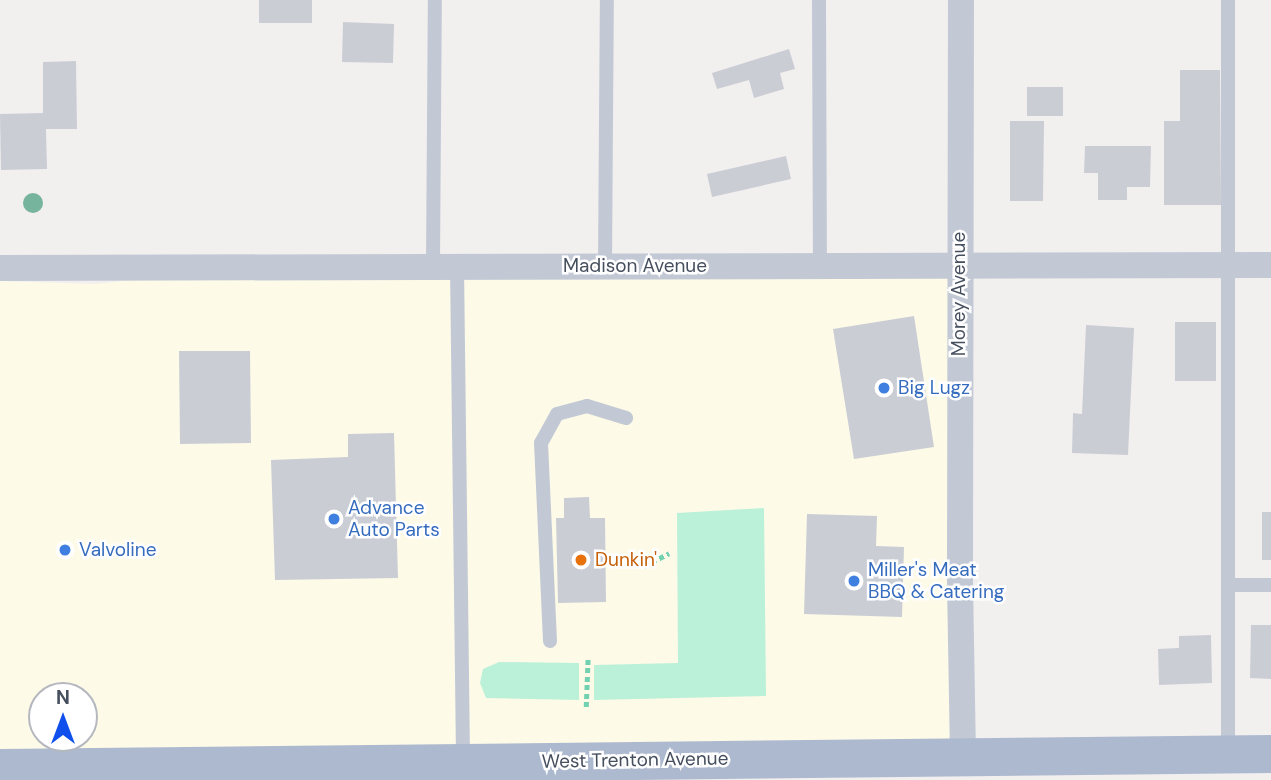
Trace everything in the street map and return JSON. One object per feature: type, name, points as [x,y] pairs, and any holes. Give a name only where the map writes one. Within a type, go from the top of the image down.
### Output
[{"type":"main road","name":"West Trenton Avenue","points":[[0,768],[1271,754]]},
{"type":"street","name":"Morey Avenue","points":[[961,0],[959,266],[963,756]]},
{"type":"street","name":"Madison Avenue","points":[[0,268],[1271,265]]},
{"type":"lane","points":[[435,0],[463,762]]},
{"type":"lane","points":[[604,266],[607,0]]},
{"type":"lane","points":[[819,0],[820,266]]},
{"type":"lane","points":[[1228,0],[1228,754]]},
{"type":"lane","points":[[550,640],[541,443],[557,414],[587,406],[626,418]]},
{"type":"lane","points":[[1229,585],[1271,585]]},
{"type":"path","points":[[644,566],[669,553]]},
{"type":"path","points":[[586,707],[588,656]]},
{"type":"shaded area","points":[[263,266],[959,266],[963,756],[0,780],[0,281],[95,284]]},
{"type":"green space","points":[[764,508],[766,696],[594,700],[594,665],[678,663],[677,513]]},
{"type":"green space","points":[[499,662],[579,663],[579,700],[486,698],[480,683],[483,669]]},
{"type":"building","points":[[259,0],[312,0],[312,23],[259,23]]},
{"type":"building","points":[[343,22],[394,24],[393,63],[342,62]]},
{"type":"building","points":[[789,49],[795,69],[780,73],[784,89],[754,98],[749,80],[717,89],[712,73]]},
{"type":"building","points":[[76,61],[77,129],[46,129],[47,169],[1,170],[0,114],[43,113],[43,62]]},
{"type":"building","points":[[1180,70],[1220,70],[1221,205],[1164,205],[1164,121],[1180,121]]},
{"type":"building","points":[[1027,87],[1063,87],[1063,116],[1027,116]]},
{"type":"building","points":[[1010,121],[1044,121],[1043,201],[1010,201]]},
{"type":"building","points":[[1085,146],[1151,146],[1150,187],[1127,187],[1127,200],[1098,200],[1098,173],[1084,173]]},
{"type":"building","points":[[786,156],[791,179],[712,197],[707,174]]},
{"type":"building","name":"Big Lugz","points":[[914,316],[934,447],[854,459],[833,329]]},
{"type":"building","points":[[1175,322],[1216,322],[1216,381],[1175,381]]},
{"type":"building","points":[[1086,325],[1134,328],[1128,455],[1072,453],[1073,413],[1082,414]]},
{"type":"building","points":[[179,351],[250,351],[251,443],[180,444]]},
{"type":"building","name":"Advance Auto Parts","points":[[394,433],[398,578],[275,580],[271,460],[348,457],[348,434]]},
{"type":"building","name":"Dunkin'","points":[[589,497],[590,518],[605,518],[606,602],[558,603],[556,518],[564,518],[564,498]]},
{"type":"building","points":[[1262,512],[1271,512],[1271,560],[1262,560]]},
{"type":"building","name":"Miller's Meat BBQ & Catering","points":[[807,514],[877,516],[876,546],[904,547],[902,617],[804,614]]},
{"type":"building","points":[[1251,625],[1271,625],[1271,679],[1250,678]]},
{"type":"building","points":[[1211,635],[1212,683],[1159,685],[1158,649],[1179,648],[1179,636]]},
{"type":"place","name":"Big Lugz","points":[[884,388]]},
{"type":"place","name":"Advance Auto Parts","points":[[334,519]]},
{"type":"place","name":"Valvoline","points":[[65,550]]},
{"type":"place","name":"Dunkin'","points":[[581,560]]},
{"type":"place","name":"Miller's Meat BBQ & Catering","points":[[854,581]]}]
